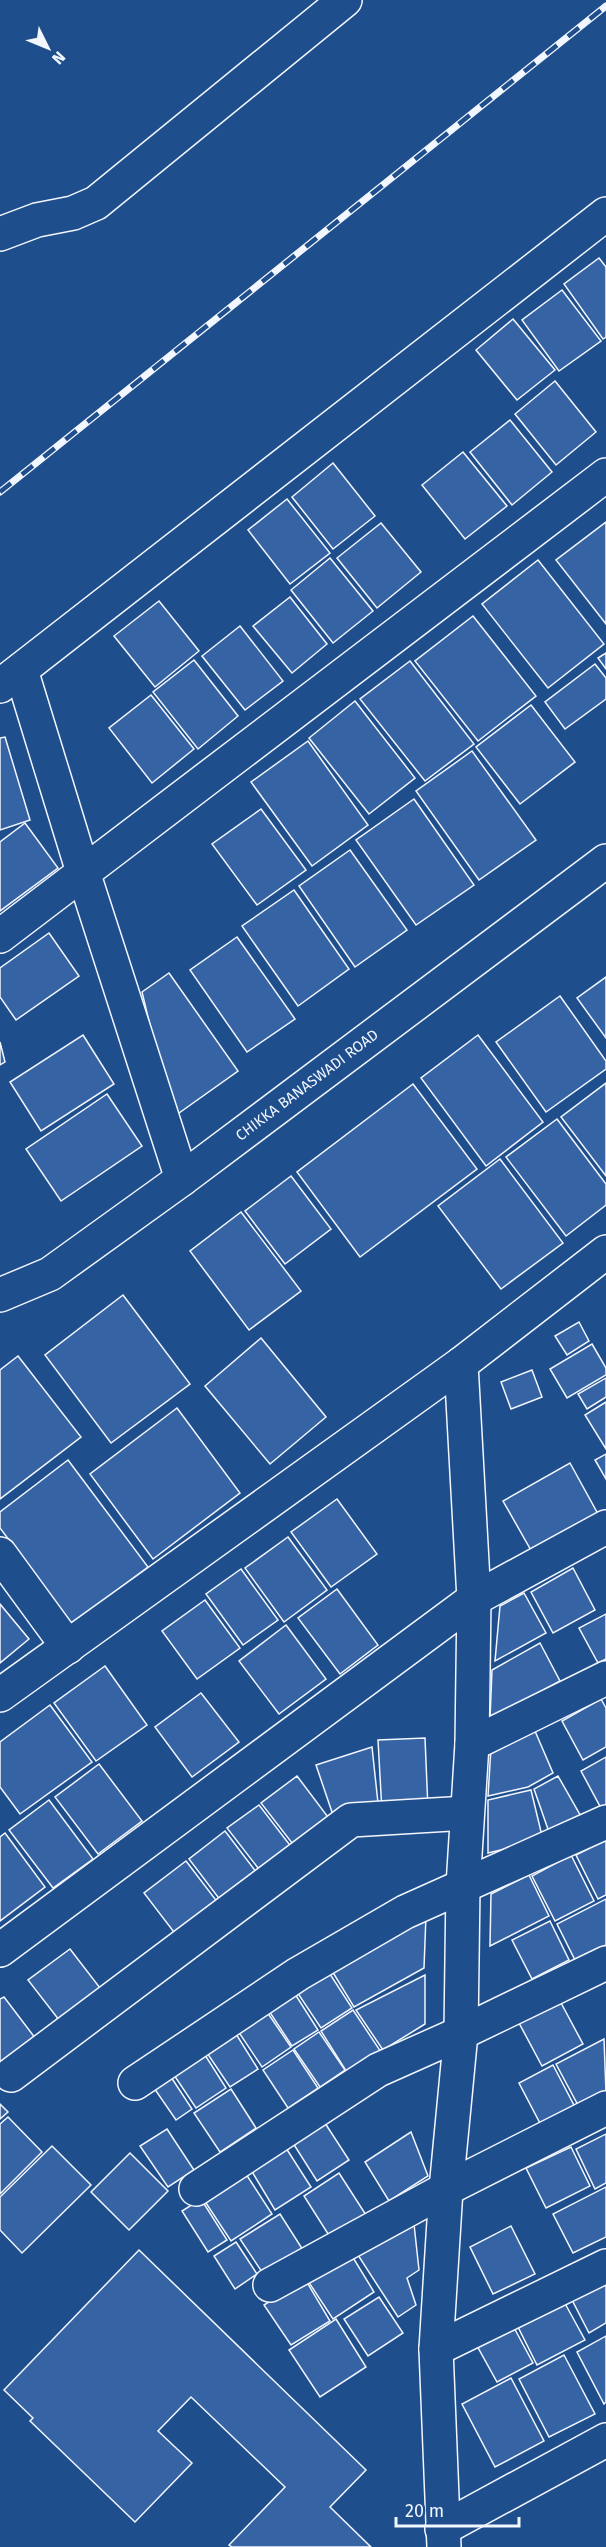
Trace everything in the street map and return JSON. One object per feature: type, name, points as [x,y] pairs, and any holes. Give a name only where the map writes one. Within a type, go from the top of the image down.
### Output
[{"type":"street","points":[[0,234],[37,220],[74,213],[96,203],[345,0]]},
{"type":"street","points":[[182,1179],[83,873],[10,678],[606,214]]},
{"type":"street","points":[[0,936],[606,475]]},
{"type":"street","name":"CHIKKA BANASWADI ROAD","points":[[0,1295],[50,1274],[182,1179],[606,861]]},
{"type":"street","points":[[0,1695],[461,1364],[606,1252]]},
{"type":"street","points":[[461,1364],[474,1599],[472,1744],[463,1886],[461,2033],[446,2189],[436,2349],[443,2538],[606,2440]]},
{"type":"street","points":[[0,1950],[474,1599],[606,1527]]},
{"type":"street","points":[[0,1554],[68,1647]]},
{"type":"street","points":[[472,1744],[606,1678]]},
{"type":"street","points":[[11,2075],[351,1820],[467,1813]]},
{"type":"street","points":[[135,2083],[298,1974],[405,1912],[606,1822]]},
{"type":"street","points":[[196,2189],[378,2070],[606,1963]]},
{"type":"street","points":[[270,2285],[446,2189],[606,2108]]},
{"type":"street","points":[[436,2349],[606,2266]]},
{"type":"building","points":[[599,258],[606,267],[606,337],[603,339],[564,284]]},
{"type":"building","points":[[562,290],[601,341],[559,371],[522,320]]},
{"type":"building","points":[[513,319],[555,370],[517,400],[476,350]]},
{"type":"building","points":[[555,381],[596,432],[556,465],[515,414]]},
{"type":"building","points":[[510,420],[552,472],[512,505],[470,452]]},
{"type":"building","points":[[463,452],[507,506],[465,539],[422,485]]},
{"type":"building","points":[[333,463],[375,516],[333,549],[292,497]]},
{"type":"building","points":[[287,499],[330,553],[290,584],[248,530]]},
{"type":"building","points":[[606,522],[606,624],[556,560]]},
{"type":"building","points":[[381,523],[421,572],[377,608],[337,558]]},
{"type":"building","points":[[330,558],[373,611],[333,643],[291,590]]},
{"type":"building","points":[[538,560],[604,644],[548,688],[482,604]]},
{"type":"building","points":[[290,597],[327,644],[292,673],[253,626]]},
{"type":"building","points":[[159,601],[199,651],[155,687],[114,636]]},
{"type":"building","points":[[473,616],[536,696],[478,741],[415,661]]},
{"type":"building","points":[[240,626],[283,681],[245,710],[202,656]]},
{"type":"building","points":[[606,653],[606,669],[598,658]]},
{"type":"building","points":[[194,660],[238,716],[198,749],[153,692]]},
{"type":"building","points":[[410,661],[474,744],[425,781],[360,699]]},
{"type":"building","points":[[595,664],[606,678],[606,699],[565,729],[545,702]]},
{"type":"building","points":[[151,695],[194,749],[152,783],[109,728]]},
{"type":"building","points":[[355,701],[415,778],[369,814],[309,738]]},
{"type":"building","points":[[531,705],[575,762],[520,804],[476,747]]},
{"type":"building","points":[[5,737],[30,820],[0,830],[0,738]]},
{"type":"building","points":[[308,741],[368,825],[312,866],[251,782]]},
{"type":"building","points":[[472,751],[536,840],[479,880],[416,791]]},
{"type":"building","points":[[414,799],[474,885],[416,925],[356,840]]},
{"type":"building","points":[[261,809],[306,870],[257,905],[212,844]]},
{"type":"building","points":[[25,823],[58,868],[0,911],[0,842]]},
{"type":"building","points":[[350,850],[407,930],[355,967],[299,886]]},
{"type":"building","points":[[294,890],[349,969],[298,1006],[242,926]]},
{"type":"building","points":[[49,933],[79,976],[16,1020],[0,997],[0,968]]},
{"type":"building","points":[[237,937],[295,1019],[247,1052],[190,970]]},
{"type":"building","points":[[169,973],[238,1071],[179,1113],[167,1096],[142,992]]},
{"type":"building","points":[[606,977],[606,1038],[577,998]]},
{"type":"building","points":[[560,996],[606,1061],[606,1069],[546,1112],[496,1042]]},
{"type":"building","points":[[83,1035],[114,1084],[41,1131],[10,1082]]},
{"type":"building","points":[[478,1035],[543,1122],[486,1166],[421,1078]]},
{"type":"building","points":[[0,1042],[5,1062],[0,1065]]},
{"type":"building","points":[[606,1083],[606,1176],[561,1117]]},
{"type":"building","points":[[413,1084],[477,1169],[360,1257],[297,1172]]},
{"type":"building","points":[[107,1094],[142,1146],[61,1201],[26,1149]]},
{"type":"building","points":[[557,1119],[606,1184],[606,1205],[566,1236],[506,1157]]},
{"type":"building","points":[[500,1159],[563,1243],[501,1289],[438,1206]]},
{"type":"building","points":[[291,1176],[331,1229],[285,1264],[245,1211]]},
{"type":"building","points":[[241,1212],[301,1291],[249,1330],[190,1251]]},
{"type":"building","points":[[123,1295],[190,1384],[111,1443],[45,1355]]},
{"type":"building","points":[[579,1322],[589,1341],[567,1355],[555,1336]]},
{"type":"building","points":[[261,1338],[326,1417],[270,1464],[205,1386]]},
{"type":"building","points":[[592,1344],[606,1368],[606,1375],[567,1398],[550,1369]]},
{"type":"building","points":[[18,1356],[81,1437],[0,1499],[0,1370]]},
{"type":"building","points":[[532,1370],[542,1397],[511,1409],[501,1382]]},
{"type":"building","points":[[606,1378],[606,1397],[587,1409],[578,1394]]},
{"type":"building","points":[[606,1402],[606,1449],[585,1415]]},
{"type":"building","points":[[177,1408],[240,1493],[153,1559],[90,1474]]},
{"type":"building","points":[[606,1454],[606,1479],[595,1460]]},
{"type":"building","points":[[68,1460],[148,1567],[72,1624],[0,1528],[0,1512]]},
{"type":"building","points":[[570,1463],[598,1514],[532,1552],[503,1501]]},
{"type":"building","points":[[337,1499],[377,1554],[331,1587],[291,1532]]},
{"type":"building","points":[[288,1537],[327,1590],[284,1622],[245,1568]]},
{"type":"building","points":[[573,1568],[595,1610],[553,1633],[531,1592]]},
{"type":"building","points":[[241,1569],[278,1620],[243,1645],[206,1594]]},
{"type":"building","points":[[337,1589],[378,1645],[340,1674],[298,1618]]},
{"type":"building","points":[[524,1593],[546,1633],[495,1661],[500,1606]]},
{"type":"building","points":[[205,1600],[240,1648],[197,1679],[162,1631]]},
{"type":"building","points":[[0,1604],[29,1639],[0,1663]]},
{"type":"building","points":[[606,1614],[606,1659],[598,1663],[579,1628]]},
{"type":"building","points":[[286,1625],[326,1679],[279,1714],[239,1661]]},
{"type":"building","points":[[540,1643],[560,1681],[490,1719],[492,1670]]},
{"type":"building","points":[[105,1666],[147,1725],[96,1761],[54,1703]]},
{"type":"building","points":[[201,1693],[239,1742],[192,1777],[155,1727]]},
{"type":"building","points":[[601,1699],[606,1708],[606,1747],[583,1760],[562,1721]]},
{"type":"building","points":[[50,1705],[92,1762],[20,1814],[0,1787],[0,1742]]},
{"type":"building","points":[[535,1731],[553,1773],[528,1787],[488,1796],[491,1748]]},
{"type":"building","points":[[425,1738],[428,1809],[382,1812],[378,1740]]},
{"type":"building","points":[[372,1747],[378,1803],[334,1818],[316,1765]]},
{"type":"building","points":[[606,1757],[606,1808],[602,1810],[581,1771]]},
{"type":"building","points":[[99,1764],[142,1821],[98,1854],[55,1797]]},
{"type":"building","points":[[297,1776],[334,1825],[299,1852],[261,1803]]},
{"type":"building","points":[[558,1776],[583,1820],[550,1835],[534,1789]]},
{"type":"building","points":[[531,1790],[543,1840],[488,1853],[488,1800]]},
{"type":"building","points":[[49,1800],[93,1859],[53,1888],[9,1830]]},
{"type":"building","points":[[259,1805],[296,1853],[265,1877],[227,1828]]},
{"type":"building","points":[[225,1831],[260,1877],[224,1905],[189,1859]]},
{"type":"building","points":[[5,1833],[45,1887],[0,1921],[0,1837]]},
{"type":"building","points":[[606,1840],[606,1895],[598,1899],[576,1855]]},
{"type":"building","points":[[571,1855],[594,1901],[555,1921],[532,1876]]},
{"type":"building","points":[[186,1861],[222,1908],[180,1940],[144,1893]]},
{"type":"building","points":[[529,1875],[549,1916],[490,1946],[491,1894]]},
{"type":"building","points":[[606,1899],[606,1945],[575,1960],[557,1924]]},
{"type":"building","points":[[426,1915],[424,1968],[354,2007],[329,1966]]},
{"type":"building","points":[[550,1921],[569,1960],[532,1979],[512,1940]]},
{"type":"building","points":[[70,1949],[107,1997],[66,2029],[28,1980]]},
{"type":"building","points":[[328,1971],[352,2008],[321,2028],[297,1992]]},
{"type":"building","points":[[425,1975],[425,2024],[383,2050],[356,2010]]},
{"type":"building","points":[[295,1994],[318,2030],[292,2046],[269,2011]]},
{"type":"building","points":[[4,1997],[42,2047],[0,2079],[0,1999]]},
{"type":"building","points":[[560,2001],[583,2044],[542,2066],[519,2023]]},
{"type":"building","points":[[353,2010],[381,2052],[348,2074],[321,2031]]},
{"type":"building","points":[[267,2012],[291,2047],[262,2067],[238,2031]]},
{"type":"building","points":[[319,2032],[345,2070],[320,2087],[294,2049]]},
{"type":"building","points":[[236,2034],[258,2069],[230,2087],[207,2053]]},
{"type":"building","points":[[604,2039],[606,2093],[579,2107],[556,2064]]},
{"type":"building","points":[[293,2050],[318,2088],[288,2108],[263,2070]]},
{"type":"building","points":[[205,2055],[226,2088],[196,2108],[174,2075]]},
{"type":"building","points":[[553,2065],[576,2109],[542,2127],[519,2083]]},
{"type":"building","points":[[171,2077],[192,2109],[176,2120],[154,2088]]},
{"type":"building","points":[[231,2089],[256,2128],[220,2152],[194,2113]]},
{"type":"building","points":[[0,2104],[8,2112],[0,2119]]},
{"type":"building","points":[[8,2117],[42,2152],[0,2194],[0,2124]]},
{"type":"building","points":[[323,2120],[349,2160],[317,2181],[291,2140]]},
{"type":"building","points":[[167,2129],[194,2170],[168,2187],[140,2146]]},
{"type":"building","points":[[411,2132],[428,2176],[389,2201],[365,2162]]},
{"type":"building","points":[[606,2134],[606,2183],[595,2189],[576,2149]]},
{"type":"building","points":[[52,2146],[91,2185],[22,2253],[0,2230],[0,2197]]},
{"type":"building","points":[[571,2147],[590,2186],[546,2208],[526,2168]]},
{"type":"building","points":[[286,2148],[311,2187],[275,2210],[251,2170]]},
{"type":"building","points":[[130,2153],[168,2191],[129,2230],[91,2192]]},
{"type":"building","points":[[244,2171],[272,2214],[231,2241],[202,2197]]},
{"type":"building","points":[[339,2173],[366,2215],[330,2237],[304,2196]]},
{"type":"building","points":[[606,2187],[606,2237],[573,2253],[553,2214]]},
{"type":"building","points":[[201,2199],[227,2240],[208,2252],[182,2211]]},
{"type":"building","points":[[280,2214],[303,2250],[264,2275],[240,2239]]},
{"type":"building","points":[[413,2215],[419,2270],[407,2278],[416,2305],[398,2317],[356,2252]]},
{"type":"building","points":[[511,2226],[535,2274],[493,2294],[470,2247]]},
{"type":"building","points":[[236,2242],[257,2274],[235,2289],[214,2256]]},
{"type":"building","points":[[139,2250],[366,2470],[330,2507],[371,2547],[232,2547],[229,2545],[285,2487],[191,2397],[158,2431],[192,2463],[135,2522],[30,2421],[33,2418],[4,2390]]},
{"type":"building","points":[[349,2251],[374,2292],[333,2319],[306,2278]]},
{"type":"building","points":[[606,2278],[606,2323],[589,2333],[569,2294]]},
{"type":"building","points":[[305,2279],[330,2321],[291,2345],[264,2305]]},
{"type":"building","points":[[379,2297],[403,2333],[368,2356],[344,2319]]},
{"type":"building","points":[[562,2298],[585,2340],[537,2365],[516,2323]]},
{"type":"building","points":[[336,2319],[366,2367],[320,2397],[289,2350]]},
{"type":"building","points":[[512,2324],[533,2363],[497,2382],[476,2344]]},
{"type":"building","points":[[606,2336],[606,2402],[604,2404],[577,2352]]},
{"type":"building","points":[[564,2355],[595,2414],[549,2437],[519,2379]]},
{"type":"building","points":[[511,2378],[544,2441],[495,2467],[462,2404]]},
{"type":"railway","points":[[0,492],[606,6]]}]
